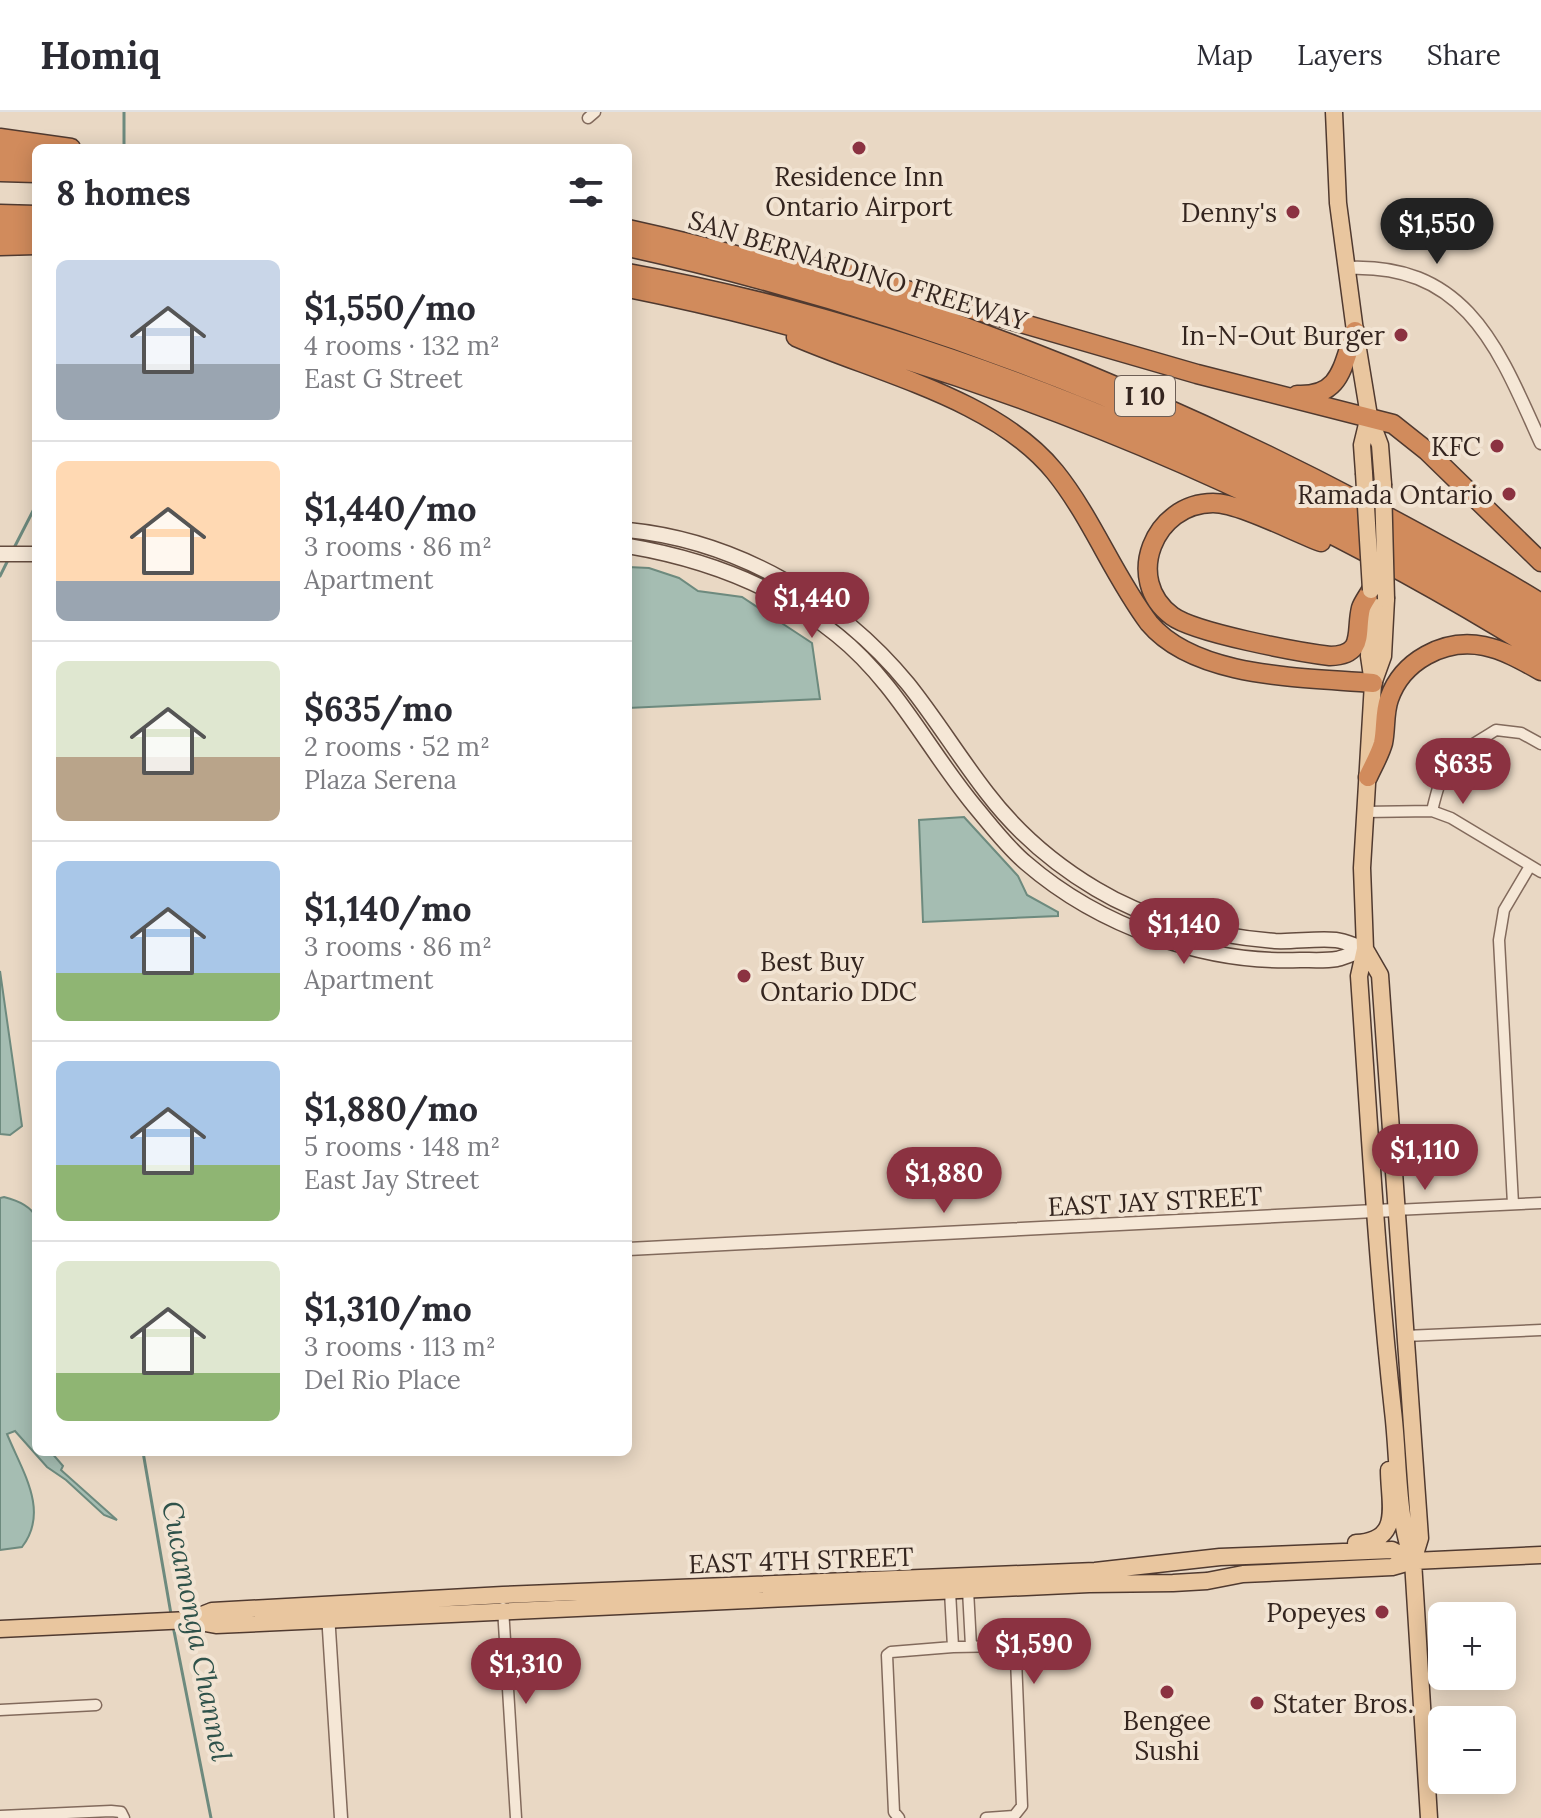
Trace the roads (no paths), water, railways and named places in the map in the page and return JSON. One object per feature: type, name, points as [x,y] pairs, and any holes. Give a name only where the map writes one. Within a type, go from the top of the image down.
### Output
[{"type":"highway","points":[[0,138],[43,144]]},
{"type":"highway","points":[[0,155],[32,156]]},
{"type":"highway","points":[[0,172],[32,173]]},
{"type":"highway","points":[[0,214],[32,215]]},
{"type":"highway","points":[[0,230],[32,231]]},
{"type":"highway","name":"SAN BERNARDINO FREEWAY","points":[[632,230],[722,252],[916,310],[1142,395],[1282,461],[1541,603]]},
{"type":"highway","points":[[0,246],[32,245]]},
{"type":"highway","points":[[632,248],[773,282],[839,302],[1054,376],[1205,441],[1295,484],[1440,560],[1541,620]]},
{"type":"highway","points":[[722,252],[774,254],[1274,394],[1393,424],[1541,562]]},
{"type":"highway","points":[[632,274],[743,297],[828,320],[1045,391],[1212,462],[1348,527],[1445,578],[1541,635]]},
{"type":"highway","name":"I 10","points":[[632,289],[746,315],[890,355],[1050,409],[1230,485],[1399,570],[1541,653]]},
{"type":"highway","points":[[746,315],[951,399],[1014,434],[1057,475],[1149,623],[1162,637],[1185,652],[1206,661],[1249,670],[1373,683]]},
{"type":"highway","points":[[1274,394],[1312,395],[1331,386],[1337,379],[1355,331]]},
{"type":"highway","points":[[1378,595],[1362,607],[1359,637],[1354,647],[1340,655],[1319,655],[1195,628],[1176,619],[1163,609],[1155,595],[1148,557],[1156,534],[1177,513],[1215,503],[1229,505],[1399,570]]},
{"type":"highway","points":[[1368,777],[1383,744],[1388,701],[1404,673],[1421,658],[1447,647],[1476,645],[1501,651],[1541,671]]},
{"type":"main road","points":[[1334,112],[1338,203],[1346,268],[1369,416],[1380,445],[1383,484],[1378,595]]},
{"type":"main road","points":[[1369,416],[1362,445],[1383,656],[1373,683],[1362,868],[1365,949],[1359,976],[1383,1334],[1404,1532],[1413,1561],[1429,1818]]},
{"type":"main road","points":[[632,531],[706,546],[759,566],[833,612],[886,659],[988,795],[1024,835],[1097,890],[1160,918],[1213,933],[1283,941],[1337,940],[1365,949],[1380,975],[1420,1538],[1413,1561]]},
{"type":"main road","points":[[632,547],[686,557],[737,574],[790,602],[837,635],[877,673],[901,702],[974,805],[1017,854],[1067,892],[1104,914],[1175,944],[1244,959],[1336,959],[1365,949]]},
{"type":"main road","points":[[1,553],[29,554]]},
{"type":"main road","points":[[1383,1334],[1394,1351],[1401,1407],[1404,1415],[1412,1421]]},
{"type":"main road","points":[[1234,1556],[1252,1549],[1369,1542],[1383,1536],[1390,1527],[1390,1461],[1397,1446]]},
{"type":"main road","name":"EAST 4TH STREET","points":[[328,1612],[503,1595],[1095,1571],[1234,1556],[1392,1550],[1413,1561]]},
{"type":"main road","name":"EAST 4TH STREET","points":[[0,1629],[189,1620],[212,1611],[504,1613],[1196,1581],[1243,1574],[1392,1567],[1413,1561],[1541,1555]]},
{"type":"street","points":[[1346,268],[1383,268],[1402,273],[1426,281],[1453,298],[1479,325],[1503,359],[1541,443]]},
{"type":"street","points":[[1432,811],[1440,777],[1449,761],[1496,730],[1521,733],[1541,744]]},
{"type":"street","points":[[1364,812],[1432,811],[1451,818],[1541,872]]},
{"type":"street","points":[[1513,1204],[1499,940],[1504,910],[1530,866]]},
{"type":"street","name":"EAST JAY STREET","points":[[632,1249],[1541,1203]]},
{"type":"street","points":[[1405,1336],[1541,1330]]},
{"type":"street","points":[[968,1590],[971,1646]]},
{"type":"street","points":[[950,1591],[953,1647]]},
{"type":"street","points":[[503,1595],[516,1818]]},
{"type":"street","points":[[328,1612],[341,1818]]},
{"type":"street","points":[[899,1818],[894,1812],[887,1655],[891,1652],[953,1647],[1007,1646],[1016,1659],[1022,1806],[1014,1816],[986,1818]]},
{"type":"street","points":[[0,1710],[96,1705]]},
{"type":"street","points":[[0,1816],[111,1811],[121,1812],[124,1818]]},
{"type":"waterway","name":"Cucamonga Channel","points":[[124,112],[124,144]]},
{"type":"waterway","points":[[14,548],[32,513]]},
{"type":"waterway","points":[[0,576],[9,558]]},
{"type":"waterway","name":"Cucamonga Channel","points":[[144,1456],[171,1614]]},
{"type":"waterway","name":"Cucamonga Channel","points":[[173,1626],[211,1818]]},
{"type":"place","name":"Residence Inn Ontario Airport","points":[[859,148]]},
{"type":"place","name":"Denny's","points":[[1293,212]]},
{"type":"place","name":"In-N-Out Burger","points":[[1401,335]]},
{"type":"place","name":"KFC","points":[[1497,446]]},
{"type":"place","name":"Ramada Ontario","points":[[1509,494]]},
{"type":"place","name":"Best Buy Ontario DDC","points":[[744,976]]},
{"type":"place","name":"Popeyes","points":[[1382,1612]]},
{"type":"place","name":"Bengee Sushi","points":[[1167,1692]]},
{"type":"place","name":"Stater Bros.","points":[[1257,1703]]}]
